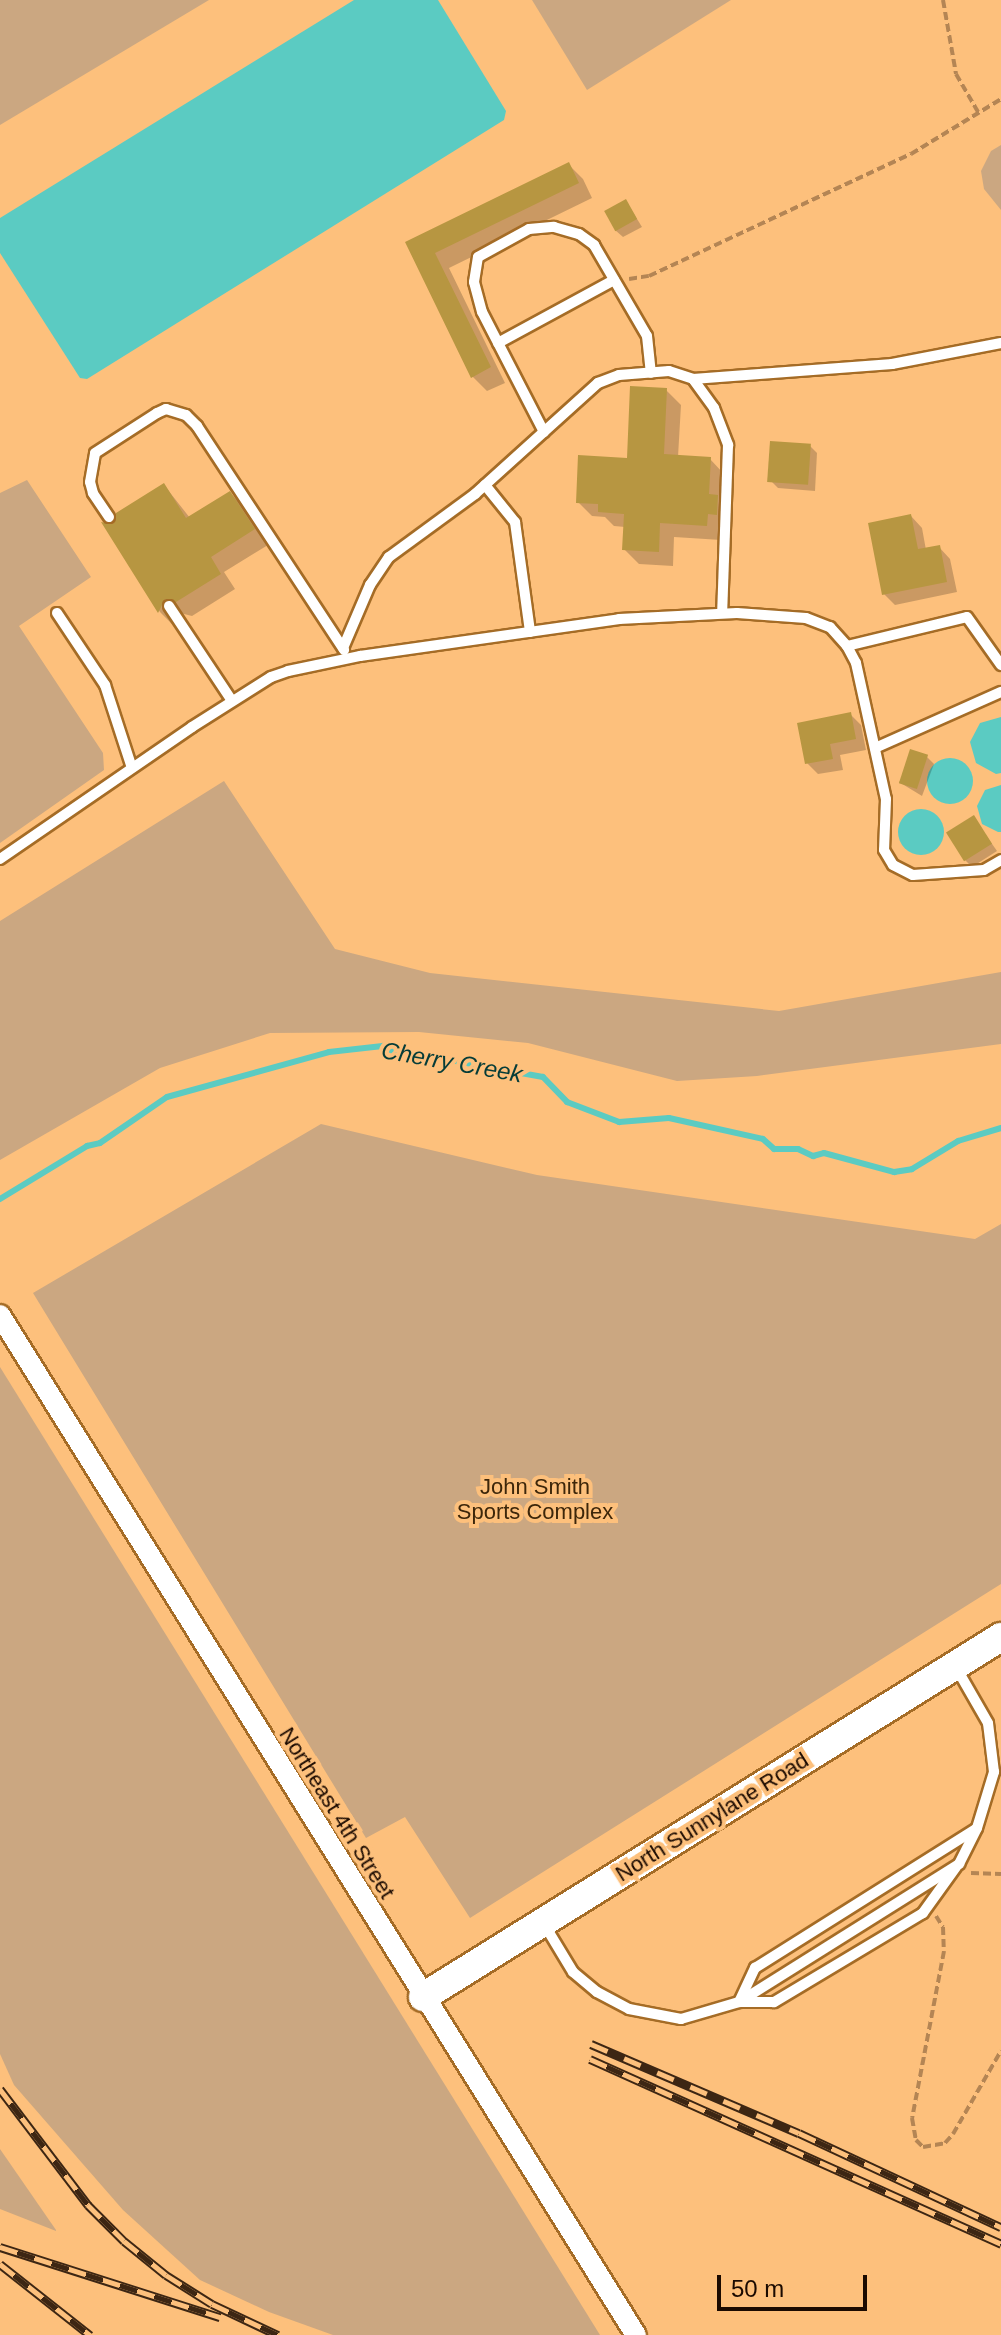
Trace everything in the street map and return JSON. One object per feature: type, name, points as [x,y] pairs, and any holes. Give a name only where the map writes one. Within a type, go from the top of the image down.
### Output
[{"type":"street","name":"Northeast 4th Street","points":[[0,1315],[636,2335]]},
{"type":"street","name":"North Sunnylane Road","points":[[423,1997],[1001,1637]]},
{"type":"lane","points":[[544,432],[482,312],[474,282],[478,257],[529,229],[554,227],[579,234],[594,245],[647,336],[651,373]]},
{"type":"lane","points":[[498,343],[614,280]]},
{"type":"lane","points":[[346,653],[370,585],[389,557],[485,485],[598,383],[619,375],[669,371],[693,379],[892,364],[1001,343]]},
{"type":"lane","points":[[693,379],[714,408],[728,445],[722,613]]},
{"type":"lane","points":[[109,517],[93,493],[90,482],[95,453],[166,409],[186,415],[197,426],[346,653]]},
{"type":"lane","points":[[485,485],[515,522],[530,632]]},
{"type":"lane","points":[[169,606],[232,701]]},
{"type":"lane","points":[[57,613],[105,685],[132,768]]},
{"type":"lane","points":[[0,859],[232,701],[288,671],[346,653],[619,619],[722,613],[806,618],[830,627],[847,646],[856,663],[886,799],[884,850],[893,865],[913,875],[984,870],[1001,860]]},
{"type":"lane","points":[[847,646],[967,617],[1001,665]]},
{"type":"lane","points":[[875,748],[1001,692]]},
{"type":"lane","points":[[739,2002],[774,2002],[930,1906],[956,1868],[977,1828],[994,1772],[988,1723],[955,1666]]},
{"type":"lane","points":[[739,2002],[755,1968],[977,1828]]},
{"type":"lane","points":[[543,1922],[573,1972],[597,1992],[629,2009],[681,2019],[739,2002],[956,1868]]},
{"type":"path","points":[[943,0],[956,74],[978,112]]},
{"type":"path","points":[[614,280],[649,276],[911,154],[1001,99]]},
{"type":"path","points":[[956,1868],[1001,1874]]},
{"type":"path","points":[[930,1906],[943,1927],[944,1943],[912,2118],[916,2140],[923,2147],[945,2143],[953,2134],[1001,2051]]},
{"type":"green space","points":[[0,0],[209,0],[0,125]]},
{"type":"green space","points":[[532,0],[731,0],[587,90]]},
{"type":"green space","points":[[1001,145],[1001,210],[984,189],[981,171],[991,151]]},
{"type":"green space","points":[[27,480],[91,577],[19,626],[103,753],[104,770],[0,843],[0,493]]},
{"type":"green space","points":[[224,781],[335,949],[430,973],[779,1011],[1001,972],[1001,1044],[757,1076],[677,1081],[528,1043],[419,1032],[270,1033],[160,1068],[0,1160],[0,921]]},
{"type":"green space","name":"John Smith Sports Complex","points":[[321,1124],[537,1175],[975,1239],[1001,1224],[1001,1584],[470,1918],[405,1817],[366,1838],[33,1293]]},
{"type":"green space","points":[[0,1367],[600,2335],[333,2335],[269,2312],[200,2280],[123,2210],[14,2085],[0,2054]]},
{"type":"green space","points":[[0,2149],[56,2230],[56,2231],[0,2209]]},
{"type":"water","points":[[354,0],[438,0],[506,111],[504,120],[87,379],[80,378],[0,253],[0,218]]},
{"type":"water","points":[[1001,717],[1001,773],[996,774],[976,763],[970,742],[980,723]]},
{"type":"water","points":[[950,758],[967,764],[973,781],[967,798],[950,804],[933,798],[927,781],[933,764]]},
{"type":"water","points":[[1001,785],[1001,832],[998,832],[982,824],[977,806],[985,790]]},
{"type":"water","points":[[921,809],[938,815],[944,832],[938,849],[921,855],[904,849],[898,832],[904,815]]},
{"type":"building","points":[[569,162],[579,183],[435,253],[491,367],[471,378],[405,242]]},
{"type":"building","points":[[626,199],[637,219],[615,231],[604,211]]},
{"type":"building","points":[[630,386],[667,388],[664,454],[711,457],[709,494],[718,495],[717,515],[708,514],[707,526],[660,523],[659,552],[622,550],[624,514],[598,512],[598,504],[576,503],[578,455],[627,458]]},
{"type":"building","points":[[770,441],[811,444],[808,485],[767,482]]},
{"type":"building","points":[[164,483],[186,518],[230,491],[255,529],[211,557],[221,574],[176,602],[165,599],[158,613],[101,522],[113,524],[116,513]]},
{"type":"building","points":[[911,514],[918,549],[940,545],[947,582],[882,595],[868,523]]},
{"type":"building","points":[[851,712],[856,739],[830,744],[833,759],[805,764],[797,723]]},
{"type":"building","points":[[910,749],[928,755],[917,789],[899,783]]},
{"type":"building","points":[[974,815],[992,844],[964,861],[946,832]]},
{"type":"waterway","name":"Cherry Creek","points":[[0,1199],[87,1146],[100,1143],[167,1097],[329,1052],[383,1046],[403,1056],[423,1055],[543,1077],[567,1102],[619,1122],[669,1118],[763,1139],[774,1149],[798,1149],[813,1156],[824,1153],[894,1172],[912,1169],[958,1141],[1001,1128]]},
{"type":"railway","points":[[591,2044],[799,2133],[1001,2227]]},
{"type":"railway","points":[[590,2059],[1001,2244]]},
{"type":"railway","points":[[0,2089],[88,2205],[124,2241],[166,2275],[212,2304],[278,2335]]},
{"type":"railway","points":[[0,2247],[220,2317]]},
{"type":"railway","points":[[0,2264],[90,2335]]}]
